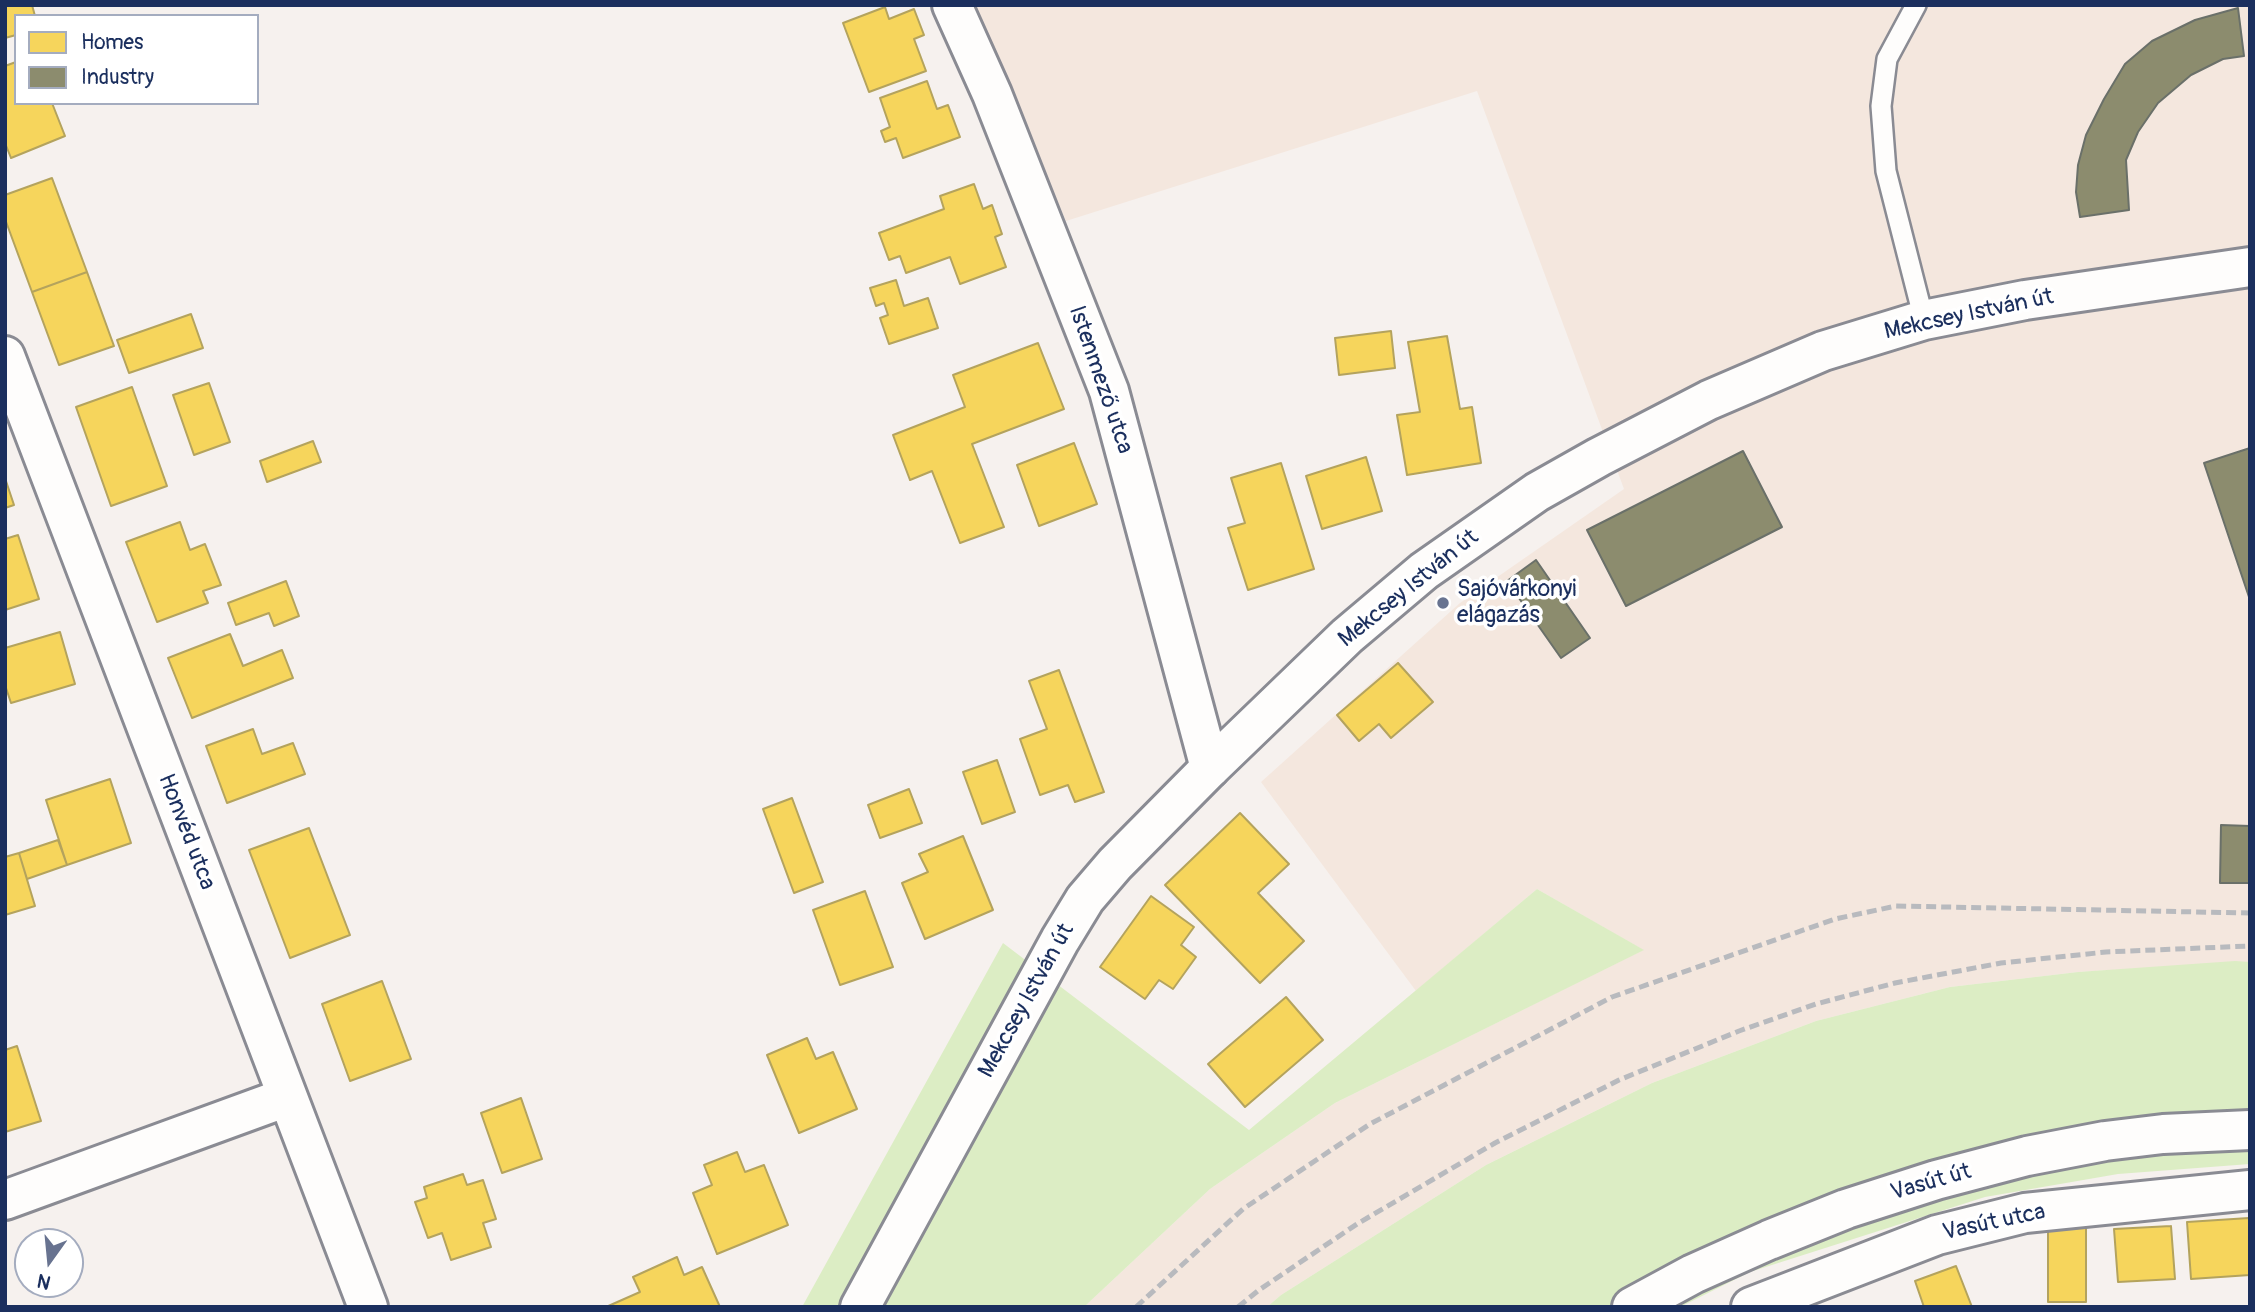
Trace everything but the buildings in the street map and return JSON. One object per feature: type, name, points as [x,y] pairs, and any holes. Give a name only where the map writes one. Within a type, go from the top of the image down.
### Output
[{"type":"street","name":"Istenmező utca","points":[[952,5],[992,94],[1109,391],[1210,768]]},
{"type":"street","name":"Mekcsey István út","points":[[860,1307],[1085,899],[1115,864],[1210,768],[1347,636],[1424,571],[1537,492],[1709,400],[1823,351],[1924,320],[2025,300],[2250,267]]},
{"type":"street","name":"Honvéd utca","points":[[5,356],[368,1307]]},
{"type":"street","points":[[5,1200],[287,1097]]},
{"type":"street","name":"Vasút út","points":[[1632,1307],[1769,1240],[1846,1209],[1936,1180],[2027,1156],[2105,1141],[2163,1133],[2250,1130]]},
{"type":"street","name":"Vasút utca","points":[[1751,1307],[1937,1235],[2025,1213],[2250,1191]]},
{"type":"lane","points":[[1916,5],[1887,59],[1881,106],[1886,171],[1924,320]]},
{"type":"shaded area","points":[[973,5],[2250,5],[2250,962],[2078,972],[1950,987],[1816,1021],[1652,1083],[1486,1165],[1281,1295],[1267,1307],[1084,1307],[1210,1189],[1335,1103],[1643,950],[1537,889],[1416,991],[1261,782],[1460,603],[1624,489],[1477,91],[1066,221]]},
{"type":"green space","points":[[1537,889],[1644,950],[1335,1103],[1210,1189],[1084,1307],[802,1307],[1003,943],[1249,1130]]},
{"type":"green space","points":[[2250,962],[2250,1164],[2118,1174],[1985,1197],[1750,1272],[1680,1307],[1267,1307],[1281,1295],[1486,1165],[1652,1083],[1816,1021],[1950,987],[2078,972]]},
{"type":"railway","points":[[1136,1307],[1243,1209],[1370,1124],[1612,997],[1835,919],[1896,906],[2250,913]]},
{"type":"railway","points":[[1238,1307],[1357,1224],[1495,1143],[1619,1080],[1739,1031],[1816,1004],[1895,983],[2001,963],[2106,952],[2250,946]]},
{"type":"place","name":"Sajóvárkonyi elágazás","points":[[1443,603]]}]
